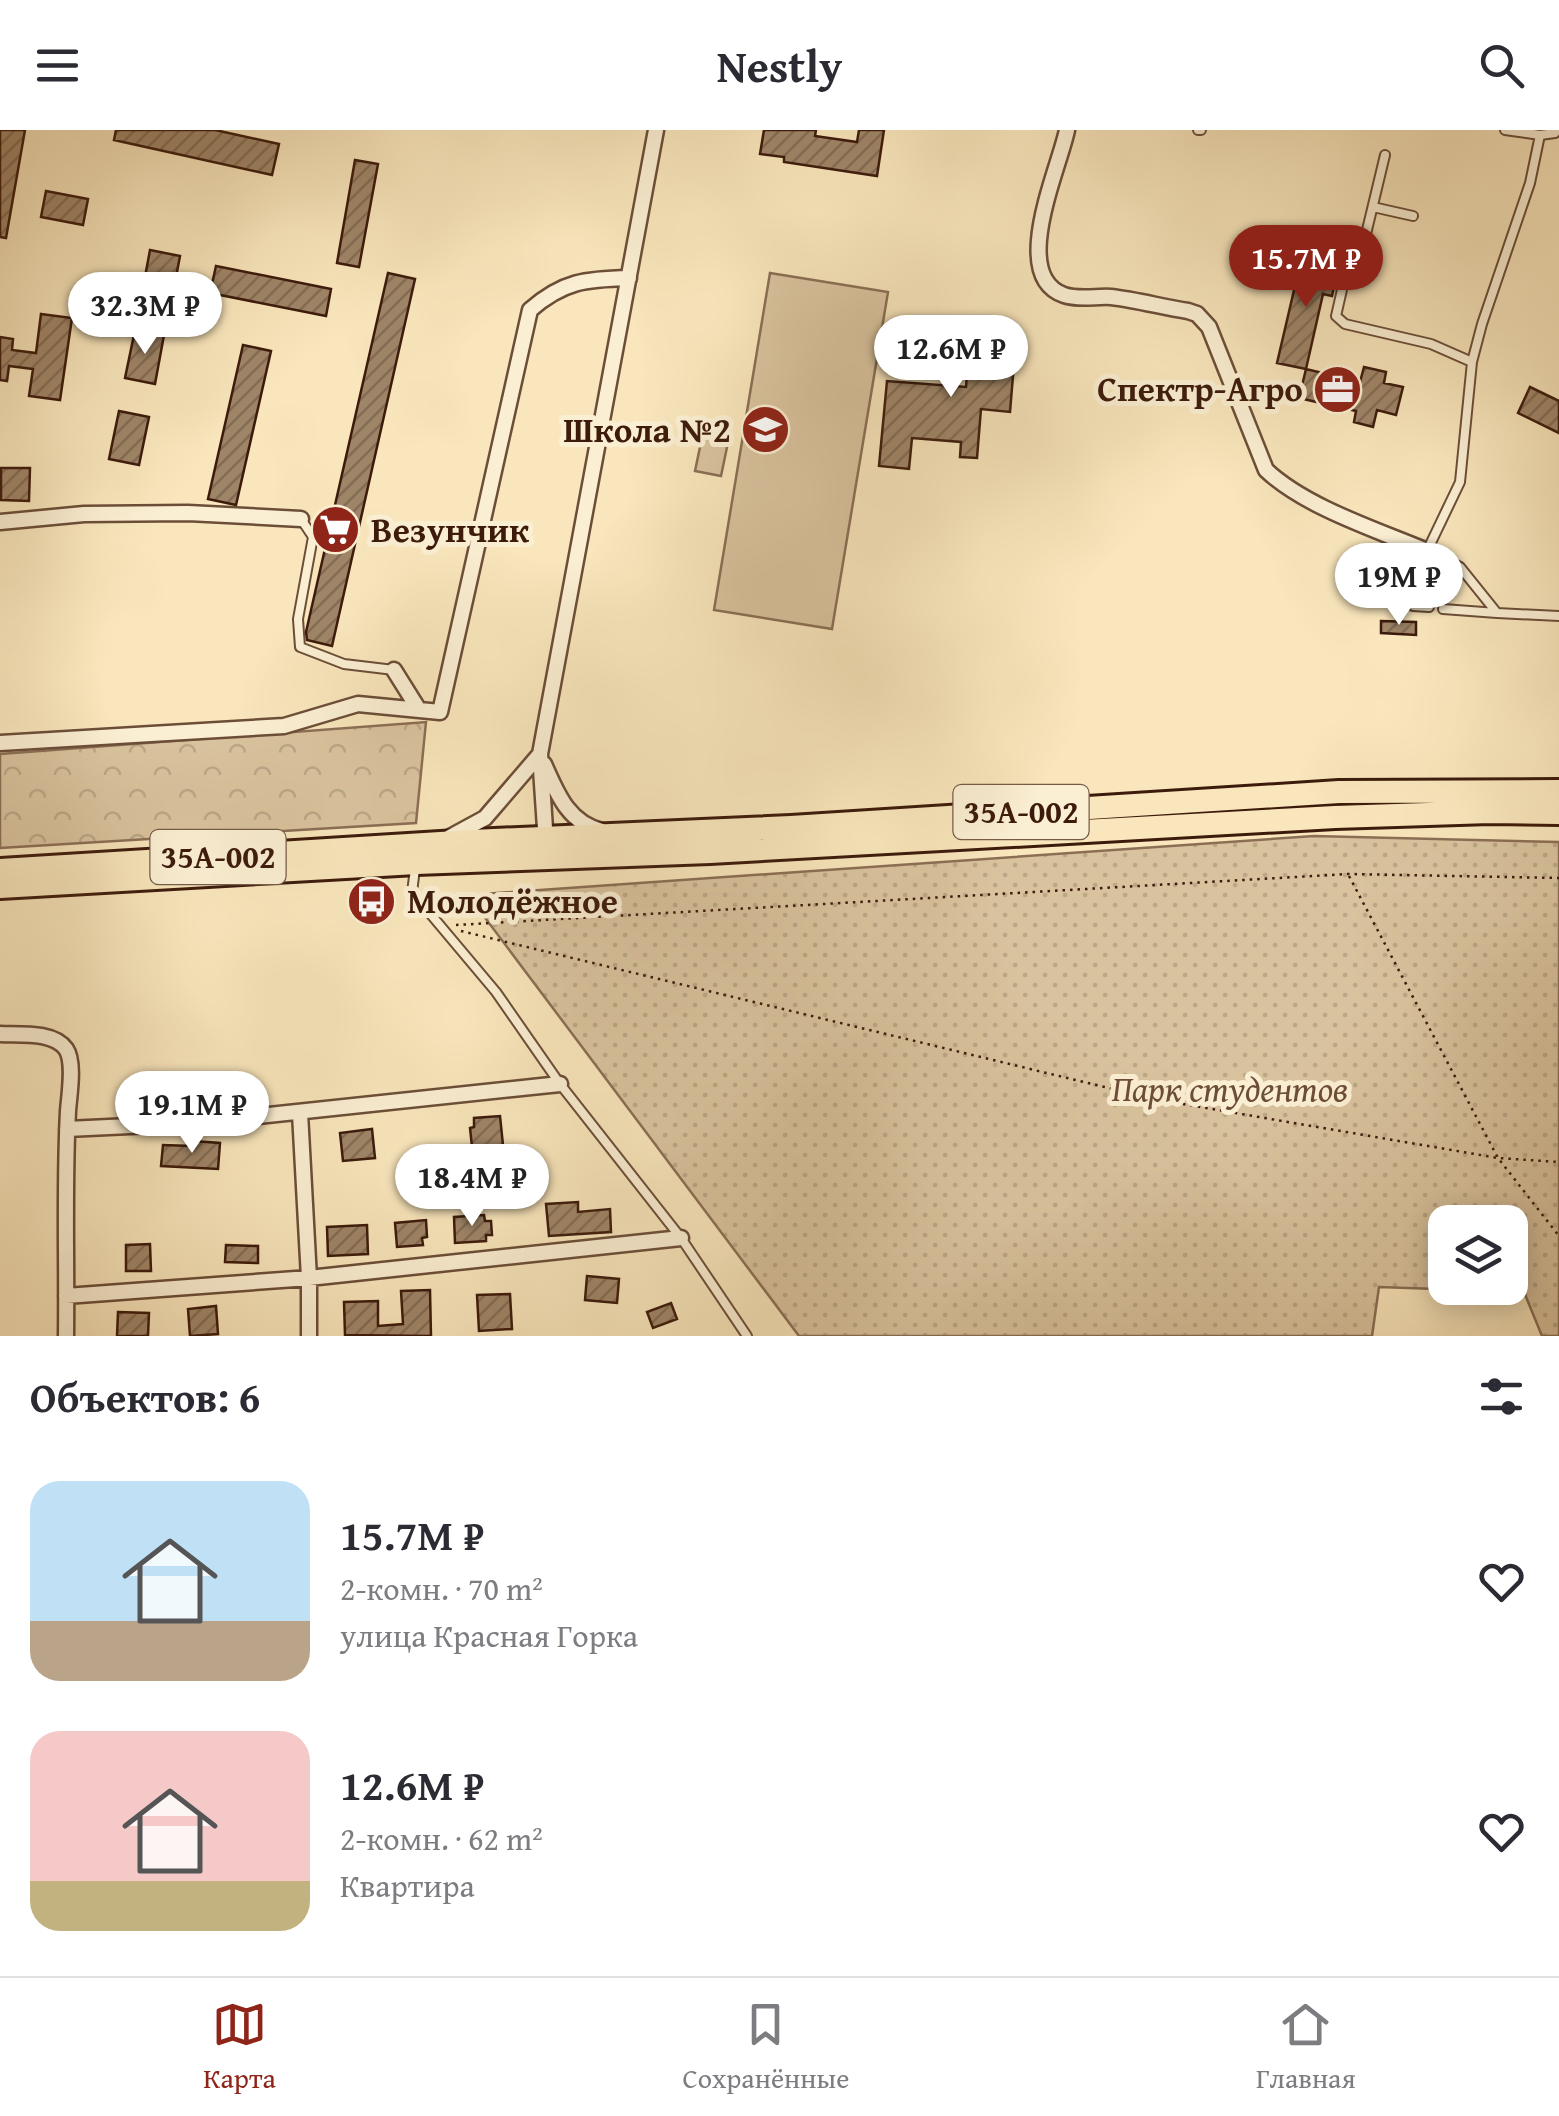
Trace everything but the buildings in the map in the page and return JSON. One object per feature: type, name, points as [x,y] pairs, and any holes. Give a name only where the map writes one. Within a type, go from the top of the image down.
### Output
[{"type":"main road","name":"35А-002","points":[[0,887],[416,863],[621,835],[1339,792],[1559,790]]},
{"type":"main road","name":"35А-002","points":[[0,870],[437,843],[749,850],[1335,818],[1559,813]]},
{"type":"street","points":[[546,848],[540,754],[656,130]]},
{"type":"street","points":[[1067,130],[1041,223],[1037,256],[1051,287],[1066,296],[1111,297],[1197,314],[1210,328],[1266,470],[1278,482],[1345,517],[1427,551]]},
{"type":"street","points":[[0,743],[284,726],[358,704],[440,712],[530,310],[552,291],[595,278],[629,278]]},
{"type":"street","points":[[0,522],[84,514],[188,513],[300,520]]},
{"type":"street","points":[[394,670],[419,710]]},
{"type":"street","points":[[540,754],[570,814],[591,828],[621,835]]},
{"type":"street","points":[[437,843],[485,818],[540,754]]},
{"type":"street","points":[[0,1034],[52,1039],[66,1050],[70,1064],[66,1336]]},
{"type":"street","points":[[67,1129],[193,1122],[560,1084]]},
{"type":"street","points":[[300,1112],[309,1336]]},
{"type":"street","points":[[66,1296],[309,1278],[681,1238]]},
{"type":"lane","points":[[1505,130],[1540,136],[1557,130]]},
{"type":"lane","points":[[1429,607],[1414,606],[1402,584],[1414,559],[1427,551],[1460,482],[1472,362],[1530,183],[1540,136]]},
{"type":"lane","points":[[1384,154],[1361,255],[1344,281],[1336,316],[1345,324],[1431,344],[1472,362]]},
{"type":"lane","points":[[1373,207],[1412,216]]},
{"type":"lane","points":[[300,520],[314,537],[298,619],[300,647],[344,664],[394,670]]},
{"type":"lane","points":[[1427,551],[1460,567],[1498,614]]},
{"type":"lane","points":[[1443,609],[1559,616]]},
{"type":"lane","points":[[416,863],[412,892],[496,992],[560,1084],[681,1238],[747,1336]]},
{"type":"path","points":[[440,926],[1348,874],[1559,878]]},
{"type":"path","points":[[1348,874],[1498,1158],[1559,1236]]},
{"type":"path","points":[[440,926],[1154,1099],[1498,1158],[1559,1162]]},
{"type":"green space","points":[[770,273],[888,292],[832,629],[714,610]]},
{"type":"green space","points":[[705,423],[731,428],[721,476],[695,471]]},
{"type":"green space","points":[[426,722],[416,823],[0,848],[0,754]]},
{"type":"green space","name":"Парк студентов","points":[[1314,836],[1559,842],[1559,1336],[1542,1336],[1528,1302],[1528,1205],[1428,1205],[1428,1289],[1379,1287],[1372,1336],[799,1336],[468,895]]},
{"type":"place","name":"Спектр-Агро","points":[[1338,389]]},
{"type":"place","name":"Школа №2","points":[[766,430]]},
{"type":"place","name":"Везунчик","points":[[336,530]]},
{"type":"place","name":"Молодёжное","points":[[372,901]]}]
